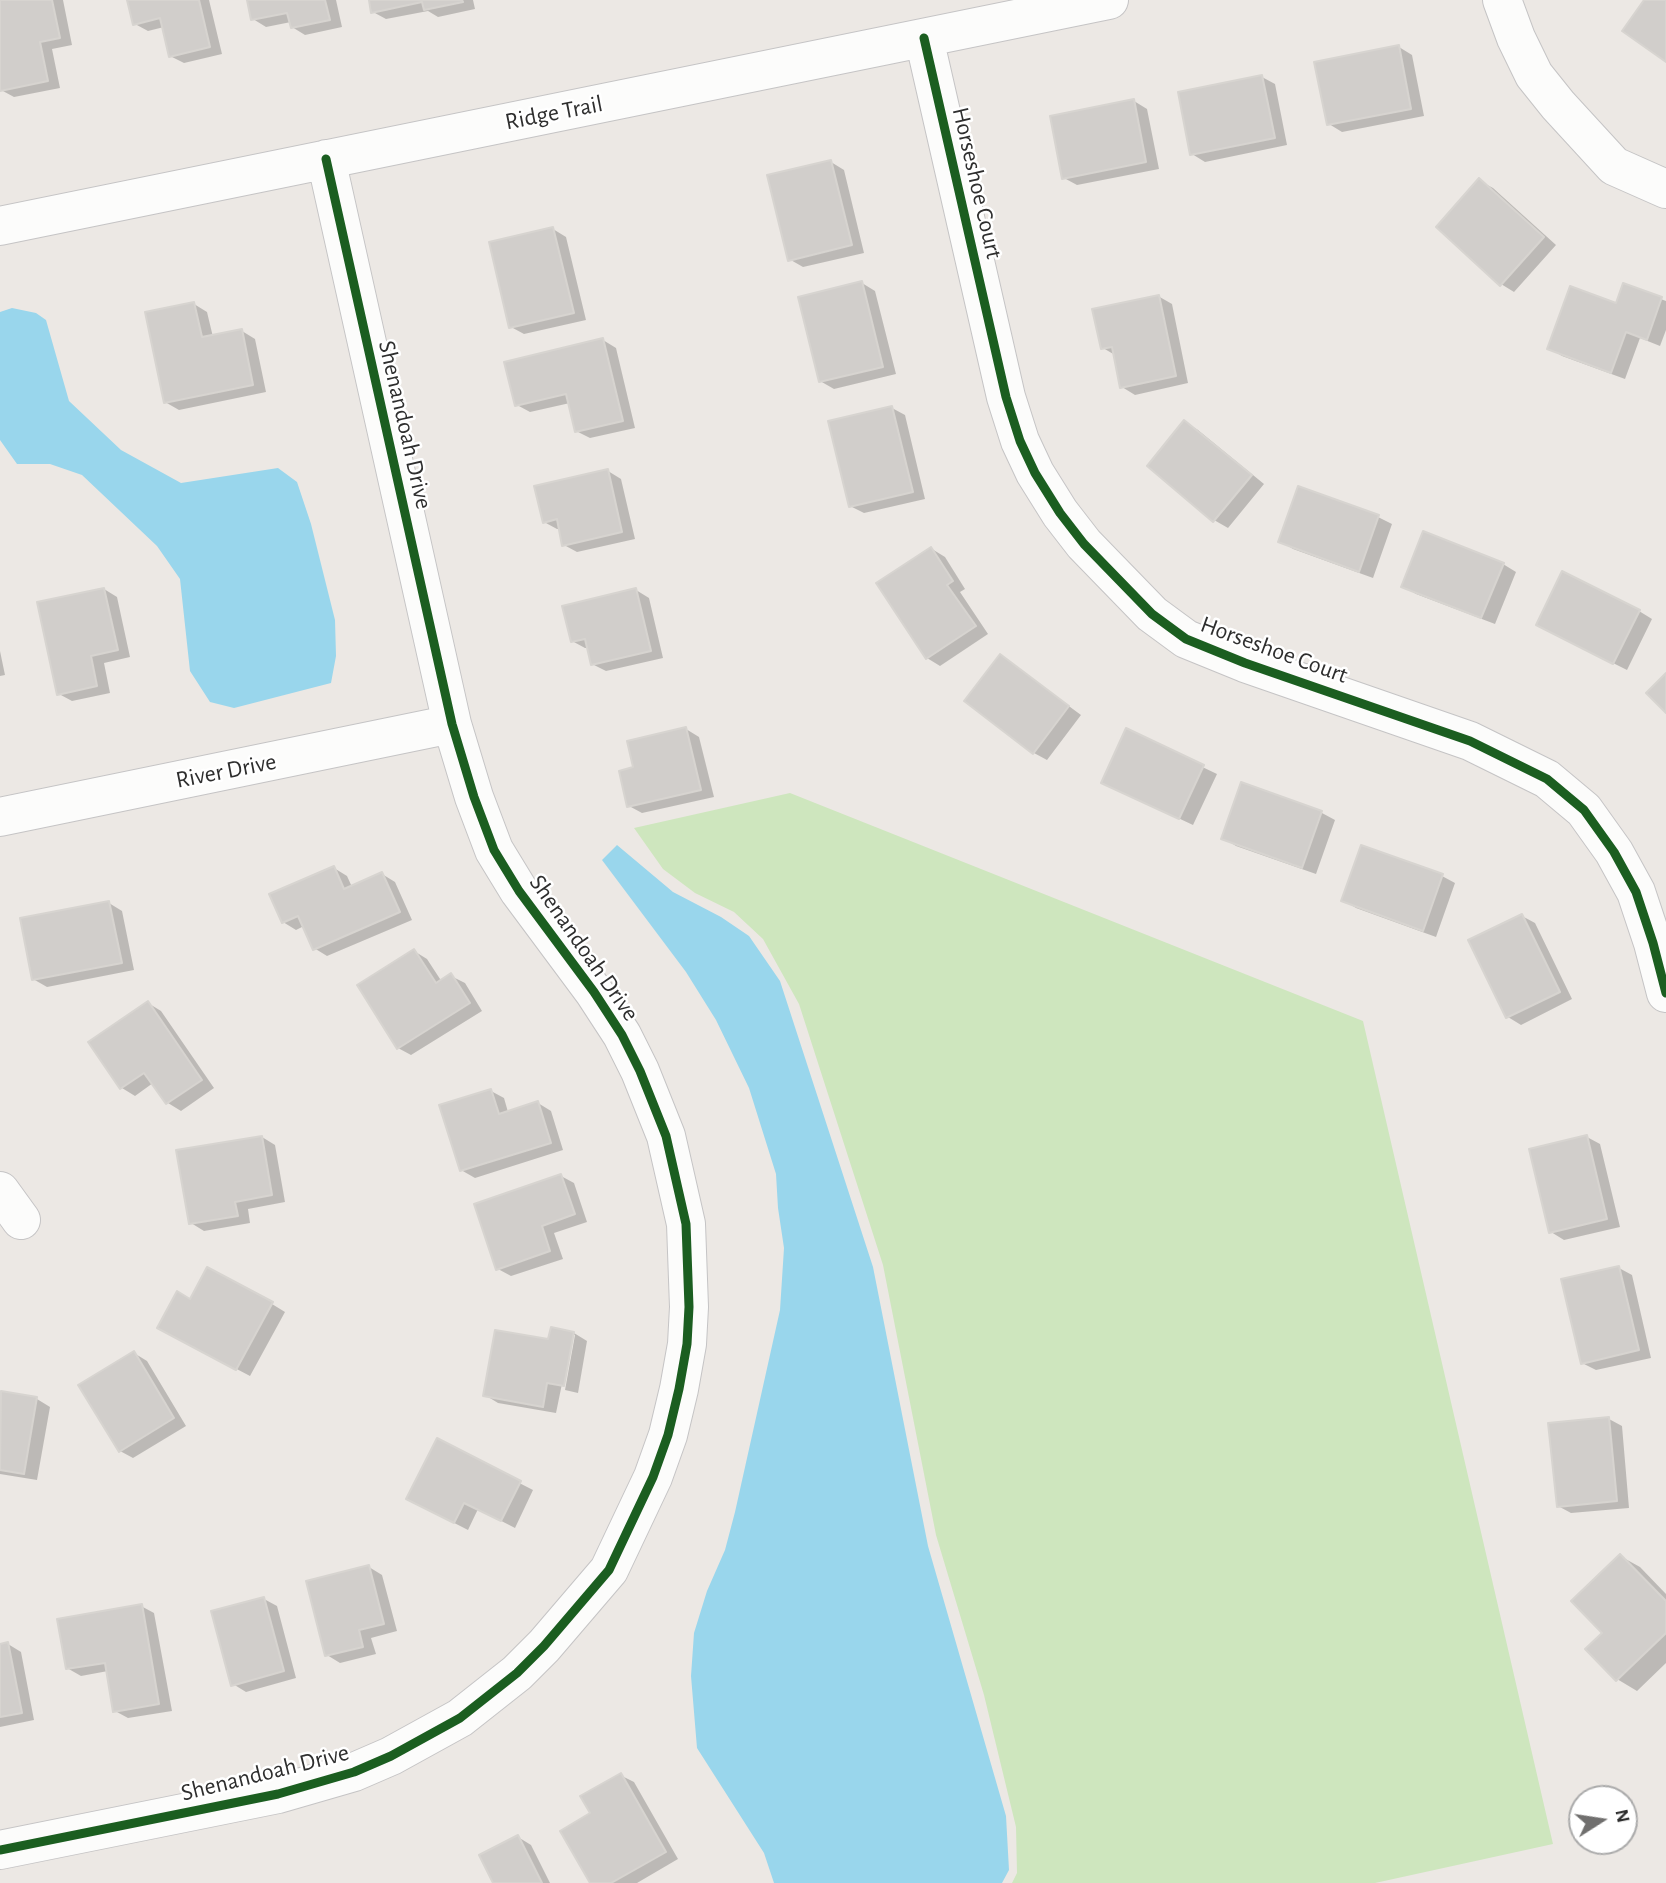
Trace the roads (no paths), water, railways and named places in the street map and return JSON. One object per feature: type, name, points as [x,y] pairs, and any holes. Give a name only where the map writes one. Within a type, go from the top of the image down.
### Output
[{"type":"street","name":"Ridge Trail","points":[[0,226],[1109,0]]},
{"type":"street","points":[[1502,0],[1534,75],[1558,105],[1615,166],[1666,189]]},
{"type":"street","name":"Horseshoe Court","points":[[923,38],[1006,397],[1020,441],[1035,474],[1084,544],[1152,614],[1186,639],[1245,663],[1470,741],[1547,779],[1584,810],[1614,852],[1636,892],[1666,992]]},
{"type":"street","name":"Shenandoah Drive","points":[[0,1850],[278,1794],[354,1772],[391,1756],[460,1718],[517,1673],[544,1646],[609,1570],[653,1477],[668,1435],[679,1389],[689,1307],[686,1224],[666,1136],[640,1071],[622,1035],[594,992],[519,891],[495,849],[474,797],[452,724],[326,159]]},
{"type":"street","name":"River Drive","points":[[0,817],[452,724]]},
{"type":"water","points":[[12,308],[36,313],[46,320],[69,401],[121,450],[181,483],[278,468],[297,482],[311,524],[335,620],[336,656],[331,683],[234,708],[210,702],[190,671],[180,579],[157,546],[82,475],[50,464],[17,464],[0,440],[0,312]]},
{"type":"water","points":[[617,845],[673,892],[721,917],[749,936],[780,981],[873,1267],[928,1546],[1006,1816],[1009,1870],[1002,1883],[774,1883],[764,1853],[697,1748],[691,1676],[694,1633],[707,1591],[725,1550],[735,1512],[780,1310],[784,1248],[776,1174],[749,1088],[716,1020],[686,972],[602,860]]}]
